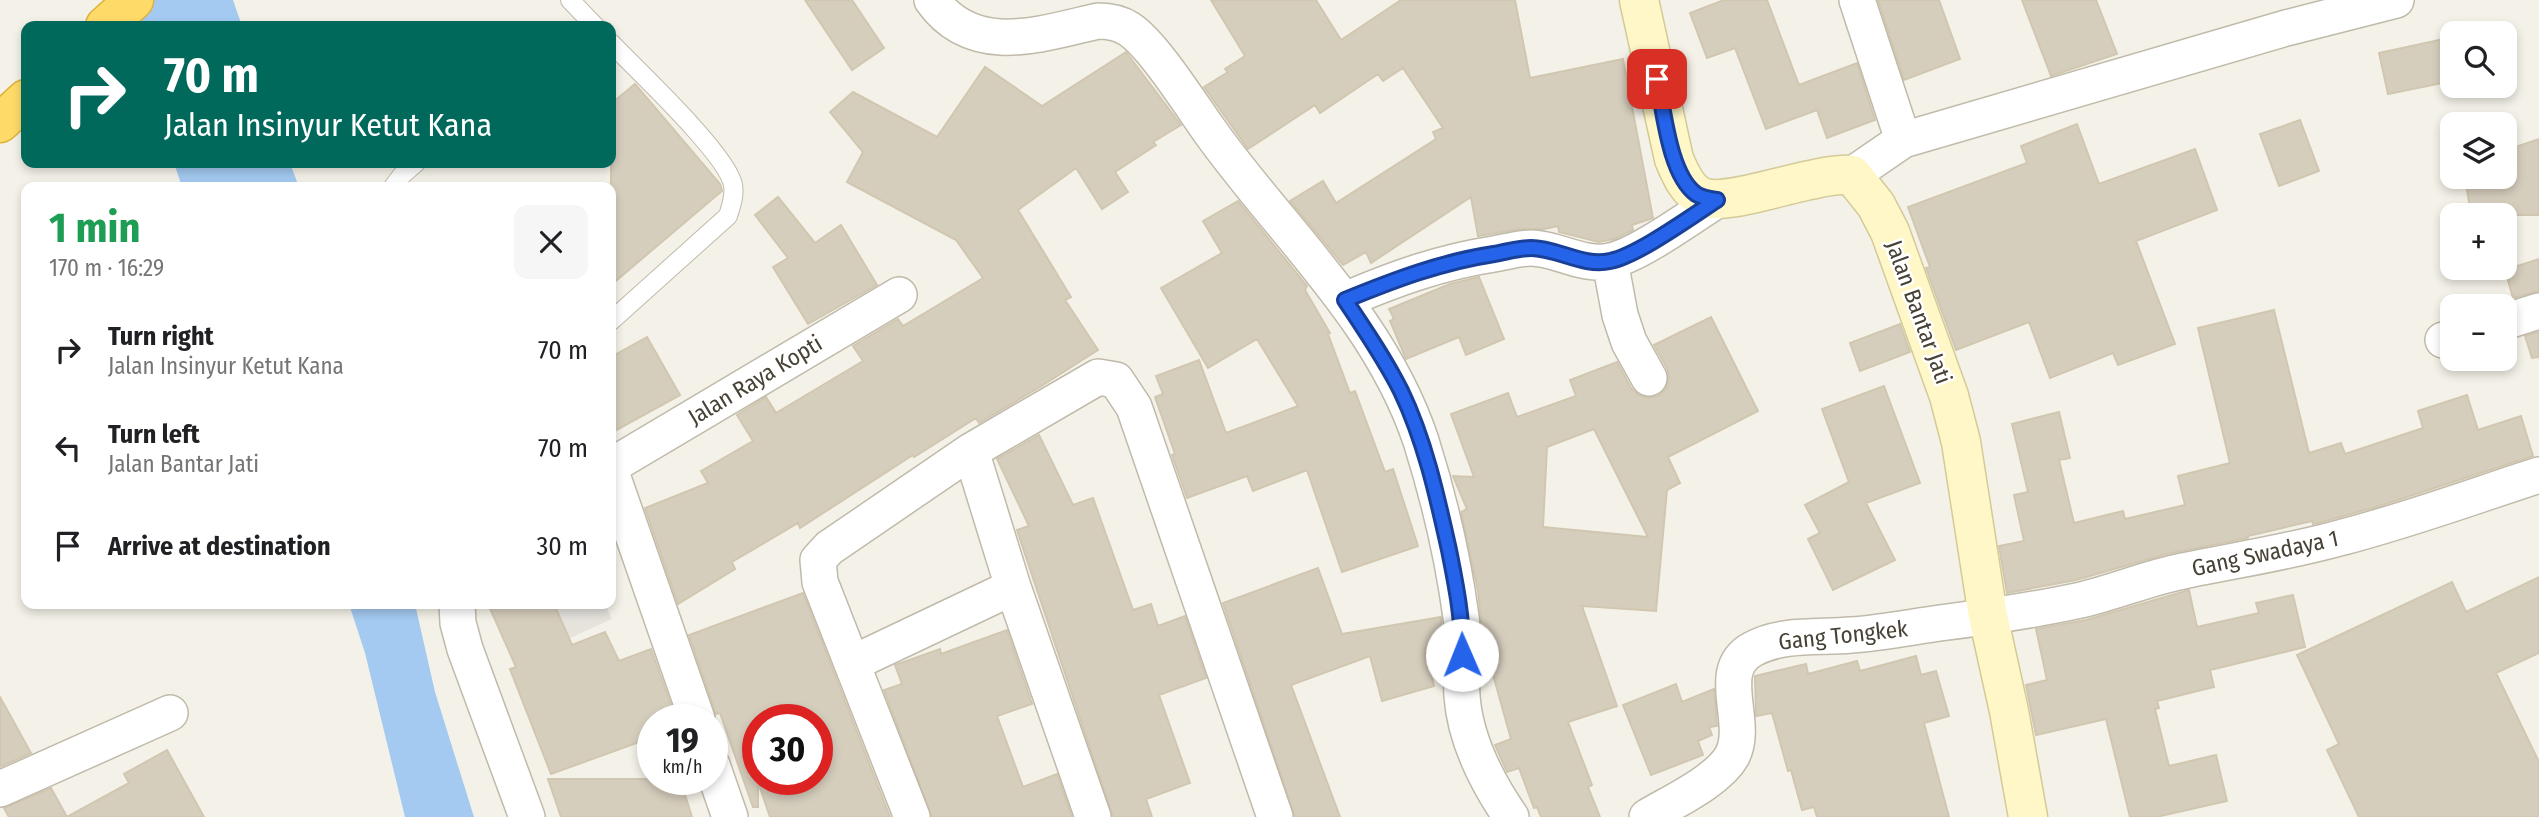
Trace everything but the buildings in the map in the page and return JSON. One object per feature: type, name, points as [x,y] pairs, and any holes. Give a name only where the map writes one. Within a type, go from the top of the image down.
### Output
[{"type":"highway","points":[[111,21],[134,0]]},
{"type":"highway","points":[[0,123],[21,104]]},
{"type":"street","points":[[933,0],[942,13],[965,28],[974,33],[999,37],[1029,36],[1098,21],[1109,21],[1129,29],[1154,56],[1232,163],[1345,300],[1380,353],[1402,393],[1420,439],[1442,520],[1461,619],[1462,695],[1466,726],[1495,794],[1511,817]]},
{"type":"street","points":[[1639,0],[1674,159],[1689,187],[1703,197],[1717,200]]},
{"type":"street","points":[[1857,0],[1903,140]]},
{"type":"street","points":[[1345,300],[1399,277],[1458,260],[1529,248],[1551,250],[1592,261],[1610,261],[1630,253],[1717,200],[1837,173],[1852,175],[1903,140],[2283,14],[2396,0]]},
{"type":"street","name":"Jalan Bantar Jati","points":[[1852,175],[1877,205],[1891,232],[1949,396],[1961,442],[1988,617],[2009,711],[2028,817]]},
{"type":"street","points":[[1610,261],[1620,315],[1629,342],[1649,378]]},
{"type":"street","name":"Jalan Raya Kopti","points":[[616,463],[899,295]]},
{"type":"street","points":[[2517,318],[2539,311]]},
{"type":"street","points":[[912,817],[820,582],[818,560],[828,548],[971,451],[1098,377],[1116,380],[1134,407],[1275,817]]},
{"type":"street","points":[[971,451],[1013,587],[1093,817]]},
{"type":"street","name":"Gang Swadaya 1","points":[[1988,617],[2081,600],[2182,571],[2219,566],[2343,537],[2539,475]]},
{"type":"street","points":[[616,487],[691,704]]},
{"type":"street","points":[[853,663],[1013,587]]},
{"type":"street","points":[[457,609],[465,649],[527,817]]},
{"type":"street","name":"Gang Tongkek","points":[[1647,817],[1702,784],[1731,757],[1737,744],[1733,675],[1741,656],[1750,650],[1784,639],[1852,635],[1988,617]]},
{"type":"street","points":[[0,789],[170,713]]},
{"type":"street","points":[[722,795],[730,817]]},
{"type":"lane","points":[[570,0],[582,21]]},
{"type":"lane","points":[[616,48],[710,146],[727,168],[733,185],[733,201],[727,216],[703,241],[616,317]]},
{"type":"lane","points":[[397,182],[410,168]]},
{"type":"shaded area","points":[[526,609],[607,609],[612,619],[544,650]]},
{"type":"water","points":[[123,0],[233,0],[240,21],[129,21]]},
{"type":"water","points":[[176,168],[292,168],[297,182],[180,182]]},
{"type":"water","points":[[351,609],[416,609],[435,692],[474,817],[405,817],[365,653]]},
{"type":"route","points":[[1462,655],[1461,619],[1453,571],[1431,474],[1420,439],[1402,393],[1380,353],[1345,300],[1399,277],[1458,260],[1529,248],[1551,250],[1592,261],[1610,261],[1630,253],[1717,200],[1696,194],[1681,175],[1674,159],[1657,79]]}]
